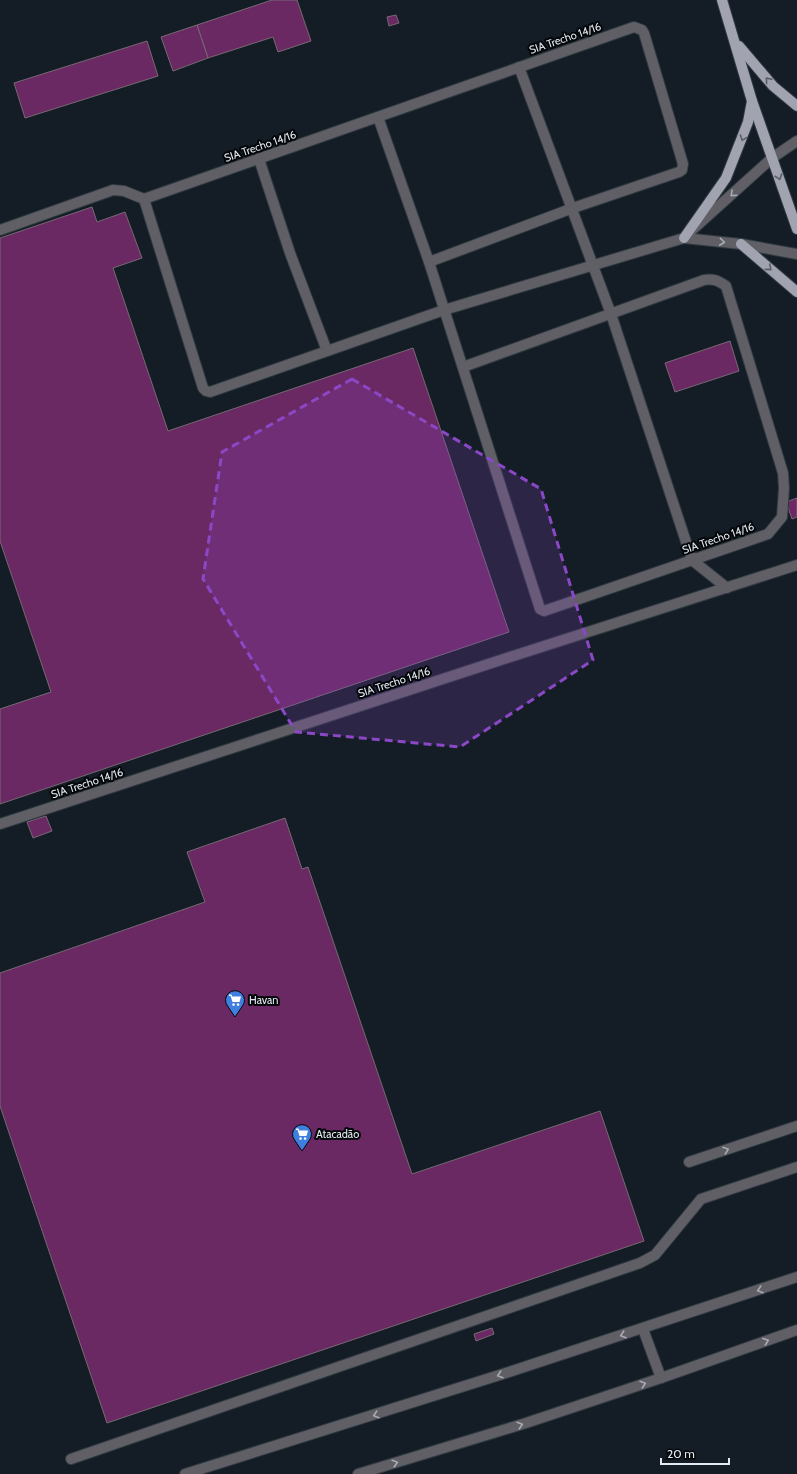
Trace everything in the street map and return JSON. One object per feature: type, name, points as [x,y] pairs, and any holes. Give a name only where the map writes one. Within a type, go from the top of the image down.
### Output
[{"type":"main road","points":[[722,0],[752,101],[797,229]]},
{"type":"main road","points":[[736,44],[773,86],[797,106]]},
{"type":"main road","points":[[684,238],[726,178],[748,122],[752,101]]},
{"type":"main road","points":[[741,244],[797,292]]},
{"type":"lane","name":"SIA Trecho 14/16","points":[[144,200],[634,27],[642,30],[683,167],[679,172],[572,208],[429,262],[540,609],[544,610],[768,534],[782,517],[784,488],[783,473],[726,286],[721,282],[710,279],[704,280],[463,367]]},
{"type":"lane","points":[[519,67],[611,314],[692,560],[727,588]]},
{"type":"lane","points":[[378,118],[429,262]]},
{"type":"lane","points":[[684,238],[772,158],[797,141]]},
{"type":"lane","points":[[259,159],[290,252],[326,351]]},
{"type":"lane","points":[[0,230],[113,190],[124,191],[144,200],[203,388],[206,391],[215,390],[444,310],[684,238],[741,244],[797,254]]},
{"type":"lane","name":"SIA Trecho 14/16","points":[[0,824],[510,657],[797,565]]},
{"type":"lane","points":[[689,1162],[797,1126]]},
{"type":"lane","points":[[71,1460],[640,1263],[655,1255],[701,1199],[797,1167]]},
{"type":"lane","points":[[185,1474],[332,1429],[643,1329],[797,1277]]},
{"type":"lane","points":[[643,1329],[661,1378]]},
{"type":"lane","points":[[358,1474],[526,1423],[661,1378],[797,1330]]},
{"type":"highlighted area","points":[[352,379],[541,489],[593,660],[460,747],[296,732],[203,579],[222,452]]},
{"type":"building","points":[[272,0],[297,0],[311,41],[278,52],[273,37],[208,58],[197,25]]},
{"type":"building","points":[[396,15],[399,23],[389,26],[387,17]]},
{"type":"building","points":[[197,25],[208,58],[173,71],[161,37]]},
{"type":"building","points":[[147,41],[158,76],[25,118],[14,83]]},
{"type":"building","points":[[92,207],[97,222],[125,212],[142,258],[113,268],[168,431],[413,348],[509,632],[0,804],[0,709],[51,692],[0,541],[0,238]]},
{"type":"building","points":[[730,341],[739,371],[675,392],[665,363]]},
{"type":"building","points":[[797,498],[797,517],[792,519],[786,502]]},
{"type":"building","points":[[46,816],[52,831],[33,838],[27,822]]},
{"type":"building","points":[[285,818],[302,869],[308,867],[412,1174],[600,1111],[644,1241],[107,1423],[0,1106],[0,973],[205,902],[187,852]]},
{"type":"building","points":[[492,1328],[494,1334],[476,1341],[474,1334]]},
{"type":"place","name":"Havan","points":[[235,1017]]},
{"type":"place","name":"Atacadão","points":[[302,1151]]}]
